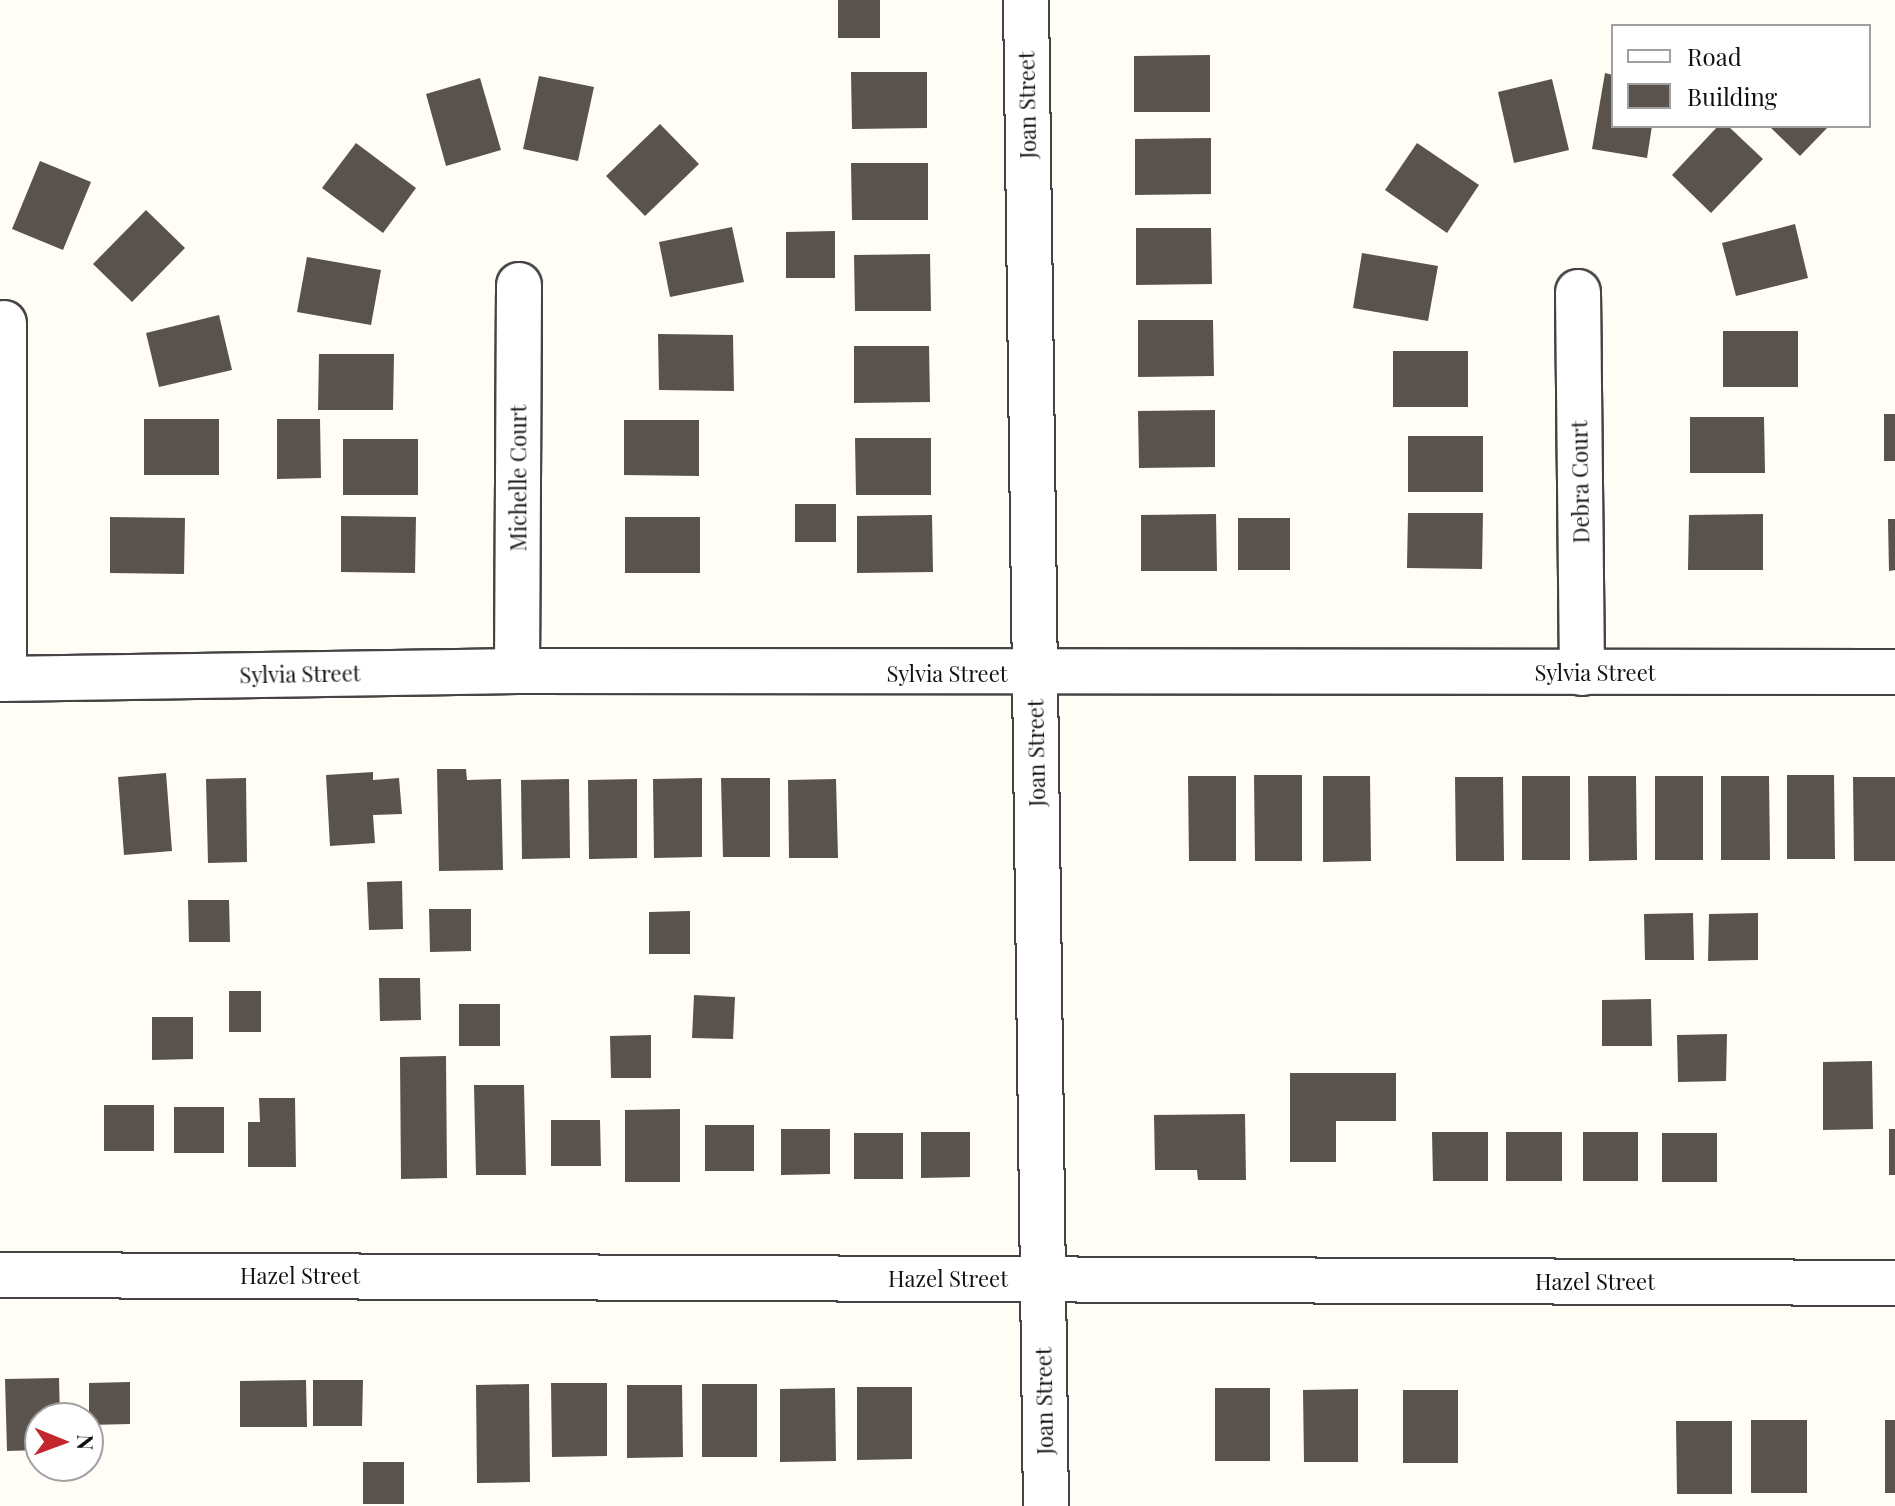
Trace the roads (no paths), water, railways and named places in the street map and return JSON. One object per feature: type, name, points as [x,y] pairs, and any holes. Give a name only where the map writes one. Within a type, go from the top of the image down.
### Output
[{"type":"street","name":"Joan Street","points":[[1026,0],[1046,1506]]},
{"type":"street","name":"Michelle Court","points":[[517,671],[519,285]]},
{"type":"street","name":"Debra Court","points":[[1578,292],[1582,673]]},
{"type":"street","points":[[2,679],[4,323]]},
{"type":"street","name":"Sylvia Street","points":[[2,679],[517,671],[1035,675],[1895,672]]},
{"type":"street","name":"Hazel Street","points":[[0,1275],[1895,1283]]}]
